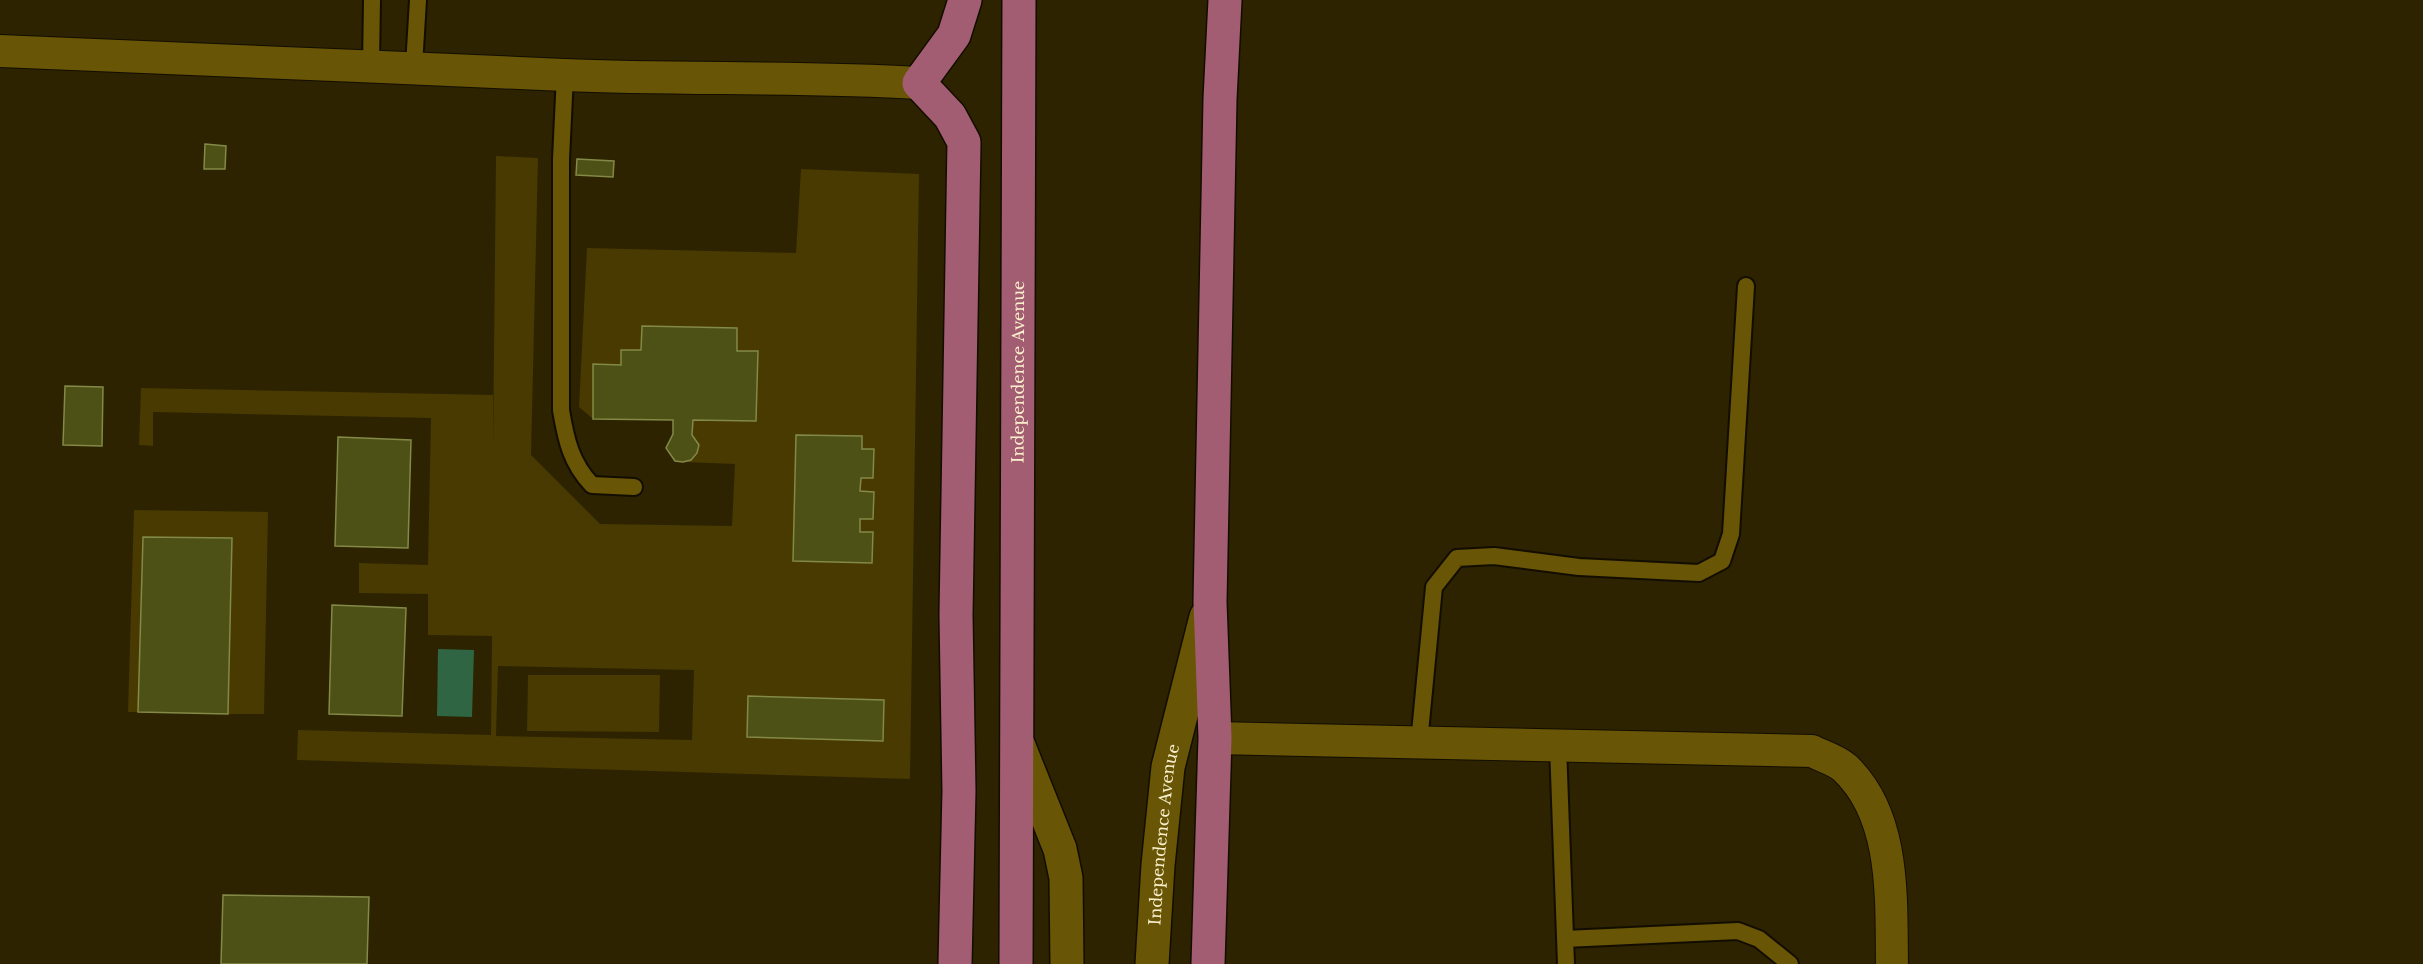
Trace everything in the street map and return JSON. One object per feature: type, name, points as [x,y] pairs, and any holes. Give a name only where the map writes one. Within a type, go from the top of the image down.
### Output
[{"type":"main road","points":[[955,964],[959,791],[956,615],[964,142],[950,116],[920,82],[954,35],[965,0]]},
{"type":"main road","name":"Independence Avenue","points":[[1016,964],[1019,0]]},
{"type":"main road","name":"Independence Avenue","points":[[1208,964],[1215,738],[1210,602],[1220,99],[1225,0]]},
{"type":"main road","name":"Independence Avenue","points":[[1152,964],[1158,865],[1168,767],[1210,602]]},
{"type":"main road","name":"Independence Avenue","points":[[1018,744],[1060,849],[1066,878],[1067,964]]},
{"type":"street","points":[[0,51],[414,66],[565,75],[832,78],[920,82]]},
{"type":"street","points":[[1215,738],[1812,751],[1843,766],[1866,791],[1882,832],[1891,895],[1892,964]]},
{"type":"lane","points":[[371,65],[372,0]]},
{"type":"lane","points":[[414,66],[418,0]]},
{"type":"lane","points":[[565,75],[561,159],[561,410],[572,460],[592,485],[634,487]]},
{"type":"lane","points":[[1419,743],[1434,587],[1457,558],[1494,556],[1579,567],[1698,573],[1722,561],[1731,534],[1746,286]]},
{"type":"lane","points":[[1558,746],[1566,964]]},
{"type":"lane","points":[[1565,939],[1738,931],[1759,939],[1790,964]]},
{"type":"shaded area","points":[[496,156],[538,158],[531,455],[600,524],[732,526],[735,464],[683,462],[694,456],[699,445],[692,435],[693,420],[756,421],[757,352],[737,351],[737,328],[642,326],[641,350],[621,365],[593,364],[593,419],[579,407],[587,248],[796,253],[801,169],[919,174],[910,779],[297,760],[298,730],[491,735],[492,636],[428,635],[428,594],[359,593],[359,563],[428,565],[431,418],[153,412],[153,446],[139,445],[141,388],[493,395],[493,449]],"holes":[[[796,435],[862,436],[862,449],[874,450],[873,477],[861,478],[860,491],[874,492],[873,519],[860,519],[860,532],[872,563],[793,561]],[[498,666],[694,670],[692,740],[496,736]],[[748,696],[884,700],[883,740],[747,737]]]},
{"type":"shaded area","points":[[134,510],[268,512],[264,714],[228,714],[232,538],[143,537],[138,712],[128,712]]},
{"type":"shaded area","points":[[438,649],[474,650],[472,717],[437,716]]},
{"type":"shaded area","points":[[528,675],[660,675],[659,732],[527,731]]},
{"type":"building","points":[[205,144],[226,146],[225,169],[204,169]]},
{"type":"building","points":[[577,159],[614,161],[613,177],[576,175]]},
{"type":"building","points":[[642,326],[737,328],[737,351],[758,351],[756,421],[693,420],[692,435],[699,445],[697,453],[691,460],[683,462],[675,461],[666,448],[673,434],[673,420],[593,419],[593,364],[621,365],[621,350],[641,350]]},
{"type":"building","points":[[65,386],[103,387],[102,446],[63,445]]},
{"type":"building","points":[[796,435],[862,436],[862,449],[874,449],[873,478],[861,478],[860,491],[874,492],[873,519],[860,519],[860,532],[873,532],[872,563],[793,561]]},
{"type":"building","points":[[338,437],[411,440],[408,548],[335,546]]},
{"type":"building","points":[[143,537],[232,538],[228,714],[138,712]]},
{"type":"building","points":[[332,605],[406,608],[402,716],[329,714]]},
{"type":"building","points":[[748,696],[884,700],[883,741],[747,737]]},
{"type":"building","points":[[223,895],[369,897],[367,964],[221,964]]}]
